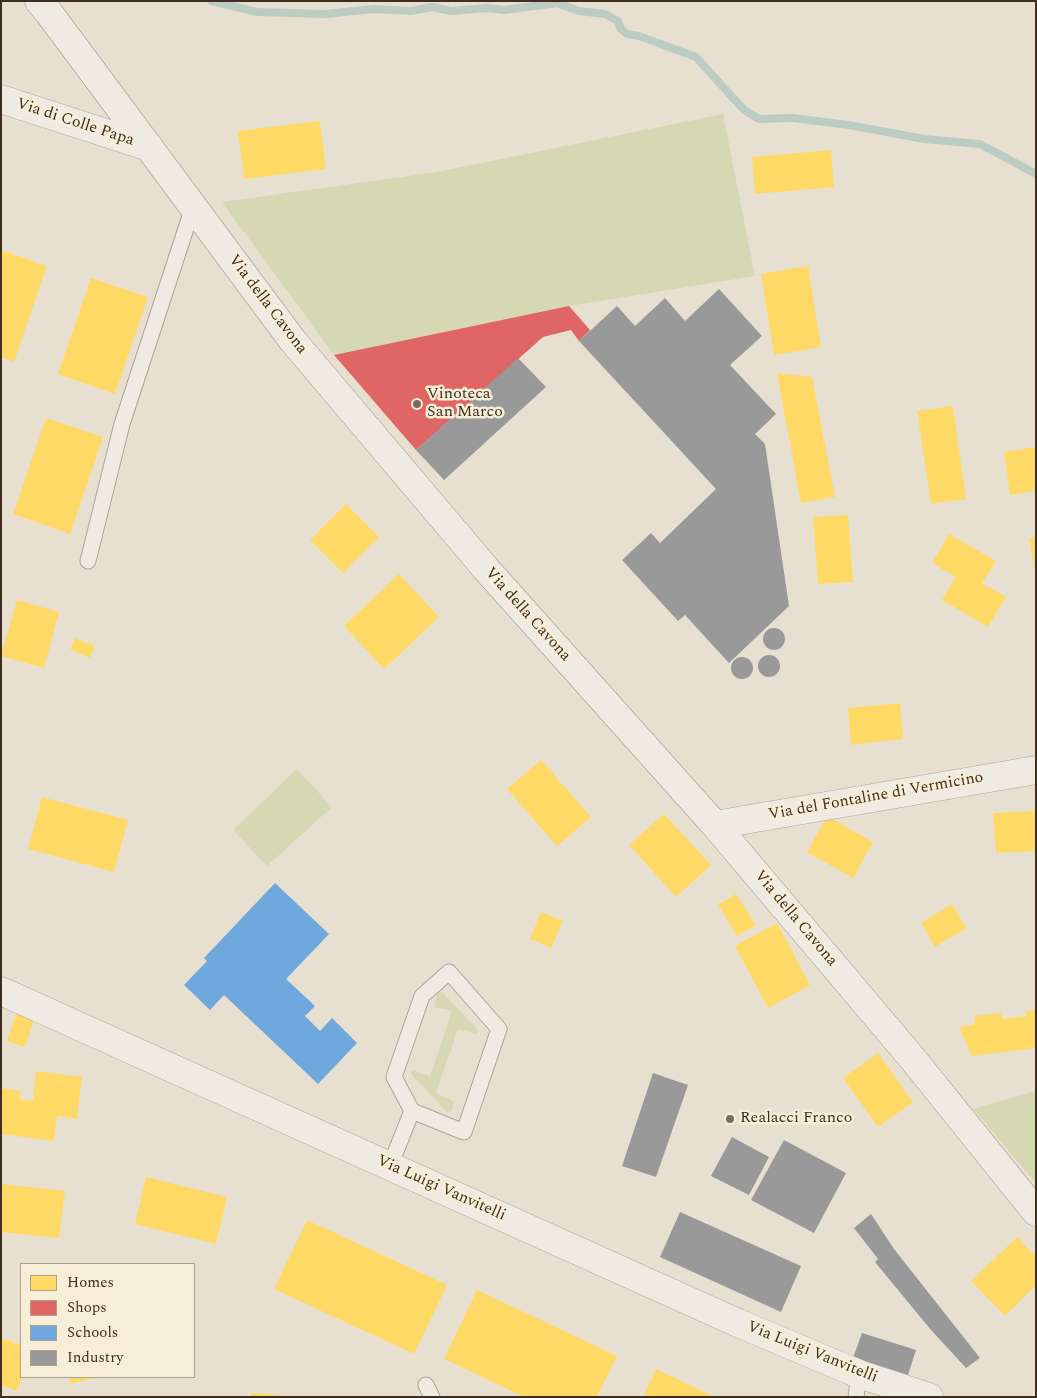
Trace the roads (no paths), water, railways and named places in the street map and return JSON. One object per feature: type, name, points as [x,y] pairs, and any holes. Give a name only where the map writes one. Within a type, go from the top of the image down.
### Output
[{"type":"main road","name":"Via della Cavona","points":[[39,1],[292,341],[487,570],[715,825],[912,1058],[1036,1212]]},
{"type":"main road","name":"Via di Colle Papa","points":[[1,99],[148,147]]},
{"type":"main road","name":"Via del Fontaline di Vermicino","points":[[715,825],[1036,770]]},
{"type":"main road","name":"Via Luigi Vanvitelli","points":[[1,991],[738,1323],[866,1384],[929,1397]]},
{"type":"lane","points":[[88,561],[122,424],[193,207]]},
{"type":"lane","points":[[390,1166],[412,1111],[394,1077],[422,996],[449,972],[499,1029],[464,1132],[412,1111]]},
{"type":"waterway","points":[[212,1],[257,12],[325,14],[374,9],[411,11],[432,7],[451,11],[487,8],[504,10],[557,3],[579,11],[605,14],[618,21],[621,29],[627,34],[639,36],[696,57],[744,110],[759,119],[793,118],[849,125],[924,139],[980,144],[1036,174]]},
{"type":"place","name":"Vinoteca San Marco","points":[[417,404]]},
{"type":"place","name":"Realacci Franco","points":[[730,1119]]}]
